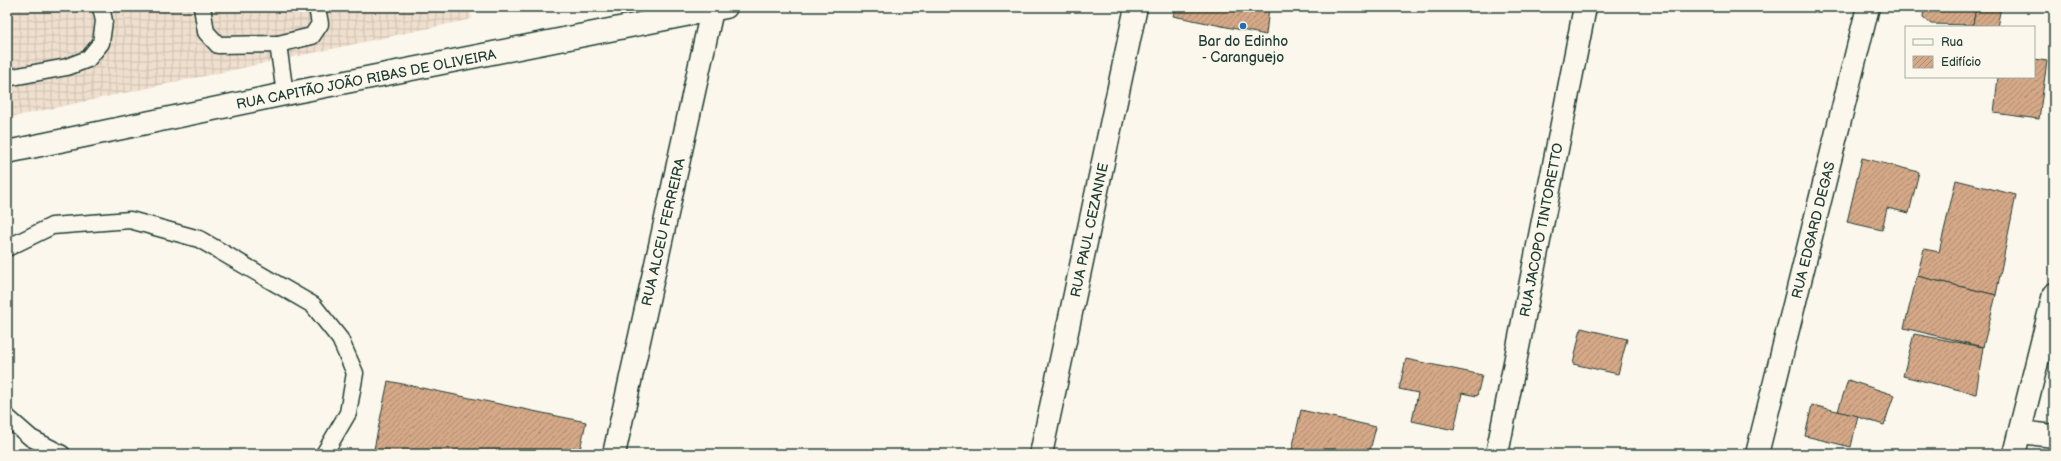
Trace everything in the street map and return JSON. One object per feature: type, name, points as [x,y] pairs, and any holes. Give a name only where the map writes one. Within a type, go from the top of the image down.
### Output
[{"type":"street","name":"RUA PAUL CEZANNE","points":[[1042,454],[1136,7]]},
{"type":"street","name":"RUA JACOPO TINTORETTO","points":[[1497,454],[1585,7]]},
{"type":"street","name":"RUA EDGARD DEGAS","points":[[1757,454],[1868,7]]},
{"type":"street","name":"RUA CAPITÃO JOÃO RIBAS DE OLIVEIRA","points":[[7,152],[285,94],[719,8]]},
{"type":"street","name":"RUA ALCEU FERREIRA","points":[[614,454],[719,8]]},
{"type":"street","points":[[2014,454],[2054,294]]},
{"type":"street","points":[[2020,432],[2054,436]]},
{"type":"lane","points":[[7,78],[67,67],[88,58],[101,43],[104,21],[102,7]]},
{"type":"lane","points":[[202,7],[206,32],[218,45],[278,44],[312,36],[320,24],[317,7]]},
{"type":"lane","points":[[278,44],[285,94]]},
{"type":"lane","points":[[7,248],[52,226],[130,220],[199,239],[313,305],[340,339],[355,373],[348,413],[324,454]]},
{"type":"lane","points":[[7,417],[31,438],[62,454]]},
{"type":"shaded area","points":[[7,7],[469,7],[472,19],[7,118]]},
{"type":"building","name":"Bar do Edinho - Caranguejo","points":[[1176,7],[1269,7],[1266,35],[1173,16]]},
{"type":"building","points":[[1924,7],[1976,7],[1973,25],[1931,24],[1923,17]]},
{"type":"building","points":[[1976,7],[2001,7],[1997,26],[1973,25]]},
{"type":"building","points":[[2035,59],[2047,61],[2039,119],[1994,113],[1998,78],[2035,78]]},
{"type":"building","points":[[1862,158],[1919,172],[1909,213],[1887,208],[1882,230],[1847,222]]},
{"type":"building","points":[[1956,180],[2016,195],[1996,295],[1917,276],[1924,249],[1939,252]]},
{"type":"building","points":[[1917,276],[1996,295],[1983,347],[1904,328]]},
{"type":"building","points":[[1581,328],[1627,339],[1618,374],[1573,364]]},
{"type":"building","points":[[1914,334],[1983,347],[1976,394],[1903,376]]},
{"type":"building","points":[[1406,359],[1482,375],[1477,396],[1462,393],[1454,430],[1412,421],[1418,393],[1399,389]]},
{"type":"building","points":[[1848,380],[1894,395],[1884,425],[1838,411]]},
{"type":"building","points":[[388,381],[586,422],[579,454],[373,454]]},
{"type":"building","points":[[1812,405],[1858,416],[1851,447],[1805,436]]},
{"type":"building","points":[[1301,410],[1376,427],[1369,454],[1291,454]]},
{"type":"place","name":"Bar do Edinho - Caranguejo","points":[[1243,26]]}]
